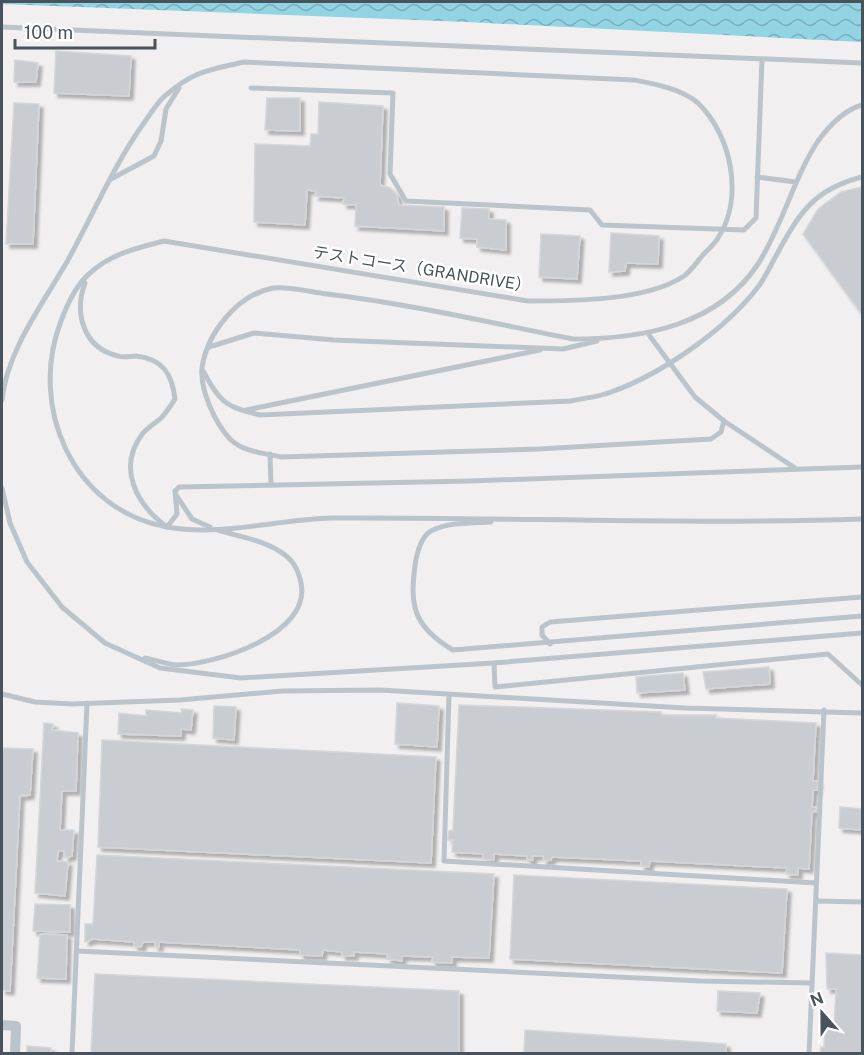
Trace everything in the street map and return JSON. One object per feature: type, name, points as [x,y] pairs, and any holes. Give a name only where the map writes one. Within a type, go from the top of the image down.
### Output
[{"type":"street","points":[[2,1025],[16,1026],[15,1053]]},
{"type":"lane","points":[[2,27],[862,63]]},
{"type":"lane","points":[[251,88],[393,93],[390,174],[406,201],[590,210],[602,225],[744,231],[756,218],[762,59]]},
{"type":"lane","name":"テストコース（GRANDRIVE）","points":[[2,400],[13,361],[30,321],[68,259],[108,182],[136,135],[164,96],[196,73],[244,62],[634,80],[665,86],[697,103],[716,129],[730,156],[732,190],[721,230],[718,238],[685,276],[648,291],[586,300],[528,301],[164,241],[126,250],[88,274],[67,305],[53,341],[49,367],[54,423],[80,473],[101,497],[125,513],[167,527],[214,529],[328,518],[747,523],[862,519]]},
{"type":"lane","points":[[108,182],[121,172],[154,156],[162,141],[166,109],[185,81]]},
{"type":"lane","points":[[209,346],[254,333],[334,340],[563,349],[607,339],[649,334],[699,316],[734,292],[758,264],[802,165],[827,128],[852,108],[862,105]]},
{"type":"lane","points":[[757,177],[796,182]]},
{"type":"lane","points":[[202,369],[217,396],[232,408],[260,415],[571,400],[608,393],[636,382],[668,363],[739,309],[760,285],[779,250],[818,194],[839,183],[862,177]]},
{"type":"lane","points":[[88,274],[79,300],[81,321],[87,337],[102,349],[119,357],[153,359],[165,367],[173,381],[176,399],[162,417],[143,434],[133,456],[131,472],[134,492],[150,515],[167,527],[177,514],[175,491]]},
{"type":"lane","points":[[607,339],[573,339],[362,298],[275,288],[258,293],[235,307],[220,326],[209,346],[202,369],[204,389],[216,417],[231,439],[246,449],[270,454],[323,457],[539,449],[711,438],[721,432],[724,421]]},
{"type":"lane","points":[[649,334],[694,397],[724,421],[797,469]]},
{"type":"lane","points":[[242,411],[550,348]]},
{"type":"lane","points":[[270,454],[271,486]]},
{"type":"lane","points":[[175,491],[179,487],[862,467]]},
{"type":"lane","points":[[2,488],[10,523],[27,562],[62,607],[105,643],[160,668],[241,678],[494,663],[862,633]]},
{"type":"lane","points":[[135,656],[175,665],[205,661],[244,650],[273,634],[296,614],[303,591],[297,566],[279,550],[214,529],[192,519],[181,505],[175,491]]},
{"type":"lane","points":[[557,519],[451,524],[429,532],[418,548],[411,590],[417,615],[432,638],[453,650],[550,644],[862,616]]},
{"type":"lane","points":[[550,644],[542,635],[542,627],[550,621],[862,597]]},
{"type":"lane","points":[[494,663],[495,687],[828,654],[862,685]]},
{"type":"lane","points":[[2,694],[34,702],[87,703],[180,700],[283,692],[380,690],[685,708],[824,710],[862,713]]},
{"type":"lane","points":[[449,695],[444,861],[816,883]]},
{"type":"lane","points":[[72,1053],[87,703]]},
{"type":"lane","points":[[809,1053],[824,710]]},
{"type":"lane","points":[[816,901],[862,902]]},
{"type":"lane","points":[[77,951],[701,981],[812,983]]},
{"type":"water","points":[[2,2],[862,2],[862,42],[467,22],[2,4]]},
{"type":"building","points":[[56,51],[131,56],[129,96],[54,93]]},
{"type":"building","points":[[15,60],[38,63],[36,82],[14,82]]},
{"type":"building","points":[[267,98],[300,98],[300,131],[265,130]]},
{"type":"building","points":[[319,102],[383,106],[380,185],[390,188],[397,195],[399,205],[444,207],[444,231],[355,226],[356,205],[343,204],[344,198],[315,196],[316,191],[307,190],[305,225],[254,222],[255,144],[310,146],[311,134],[318,134]]},
{"type":"building","points":[[14,103],[39,104],[33,244],[6,244]]},
{"type":"building","points":[[862,187],[862,315],[803,234],[818,209],[841,192]]},
{"type":"building","points":[[462,208],[489,209],[489,219],[506,220],[506,250],[477,247],[477,239],[460,238]]},
{"type":"building","points":[[611,233],[659,236],[658,264],[626,263],[625,271],[609,272]]},
{"type":"building","points":[[541,234],[580,236],[577,279],[539,277]]},
{"type":"building","points":[[769,667],[770,684],[706,689],[703,672]]},
{"type":"building","points":[[683,673],[685,690],[637,693],[636,677]]},
{"type":"building","points":[[397,703],[439,706],[437,747],[395,744]]},
{"type":"building","points":[[459,705],[661,712],[661,715],[716,715],[716,718],[816,723],[813,781],[818,781],[817,790],[813,790],[812,807],[816,807],[816,812],[812,812],[809,869],[798,868],[798,875],[786,874],[787,868],[650,861],[649,867],[641,866],[641,861],[552,857],[551,860],[543,861],[544,856],[532,856],[533,860],[527,860],[527,856],[494,854],[494,860],[483,859],[483,854],[452,852],[453,840],[448,840],[449,831],[453,830]]},
{"type":"building","points":[[214,706],[236,707],[234,740],[213,738]]},
{"type":"building","points":[[181,709],[193,710],[191,730],[181,729],[181,736],[118,734],[119,713],[146,716],[146,710],[182,713]]},
{"type":"building","points":[[44,723],[53,724],[52,730],[78,733],[76,791],[62,791],[60,830],[74,830],[72,856],[65,858],[64,851],[58,851],[57,861],[68,862],[65,896],[35,893]]},
{"type":"building","points":[[102,740],[436,757],[431,863],[98,847]]},
{"type":"building","points":[[2,748],[33,749],[30,795],[20,796],[10,991],[2,990]]},
{"type":"building","points":[[840,807],[862,809],[862,830],[839,828]]},
{"type":"building","points":[[97,855],[494,874],[489,958],[452,957],[452,963],[432,962],[433,957],[402,956],[402,961],[387,959],[388,954],[354,952],[354,956],[342,956],[342,952],[323,950],[322,956],[300,955],[300,950],[159,942],[159,947],[155,947],[155,942],[143,942],[141,947],[134,946],[134,942],[93,939],[85,942],[85,924],[93,924]]},
{"type":"building","points":[[514,875],[787,889],[782,973],[510,959]]},
{"type":"building","points":[[35,904],[70,905],[70,932],[33,931]]},
{"type":"building","points":[[40,934],[67,935],[66,979],[37,978]]},
{"type":"building","points":[[826,953],[862,955],[862,1054],[820,1054],[821,1047],[824,1047],[825,1027],[834,1026],[836,989],[827,989]]},
{"type":"building","points":[[95,974],[459,991],[459,1054],[91,1054]]},
{"type":"building","points":[[718,991],[760,993],[757,1013],[717,1011]]},
{"type":"building","points":[[525,1030],[726,1044],[726,1054],[524,1054]]},
{"type":"building","points":[[27,1046],[51,1048],[51,1054],[27,1054]]}]
